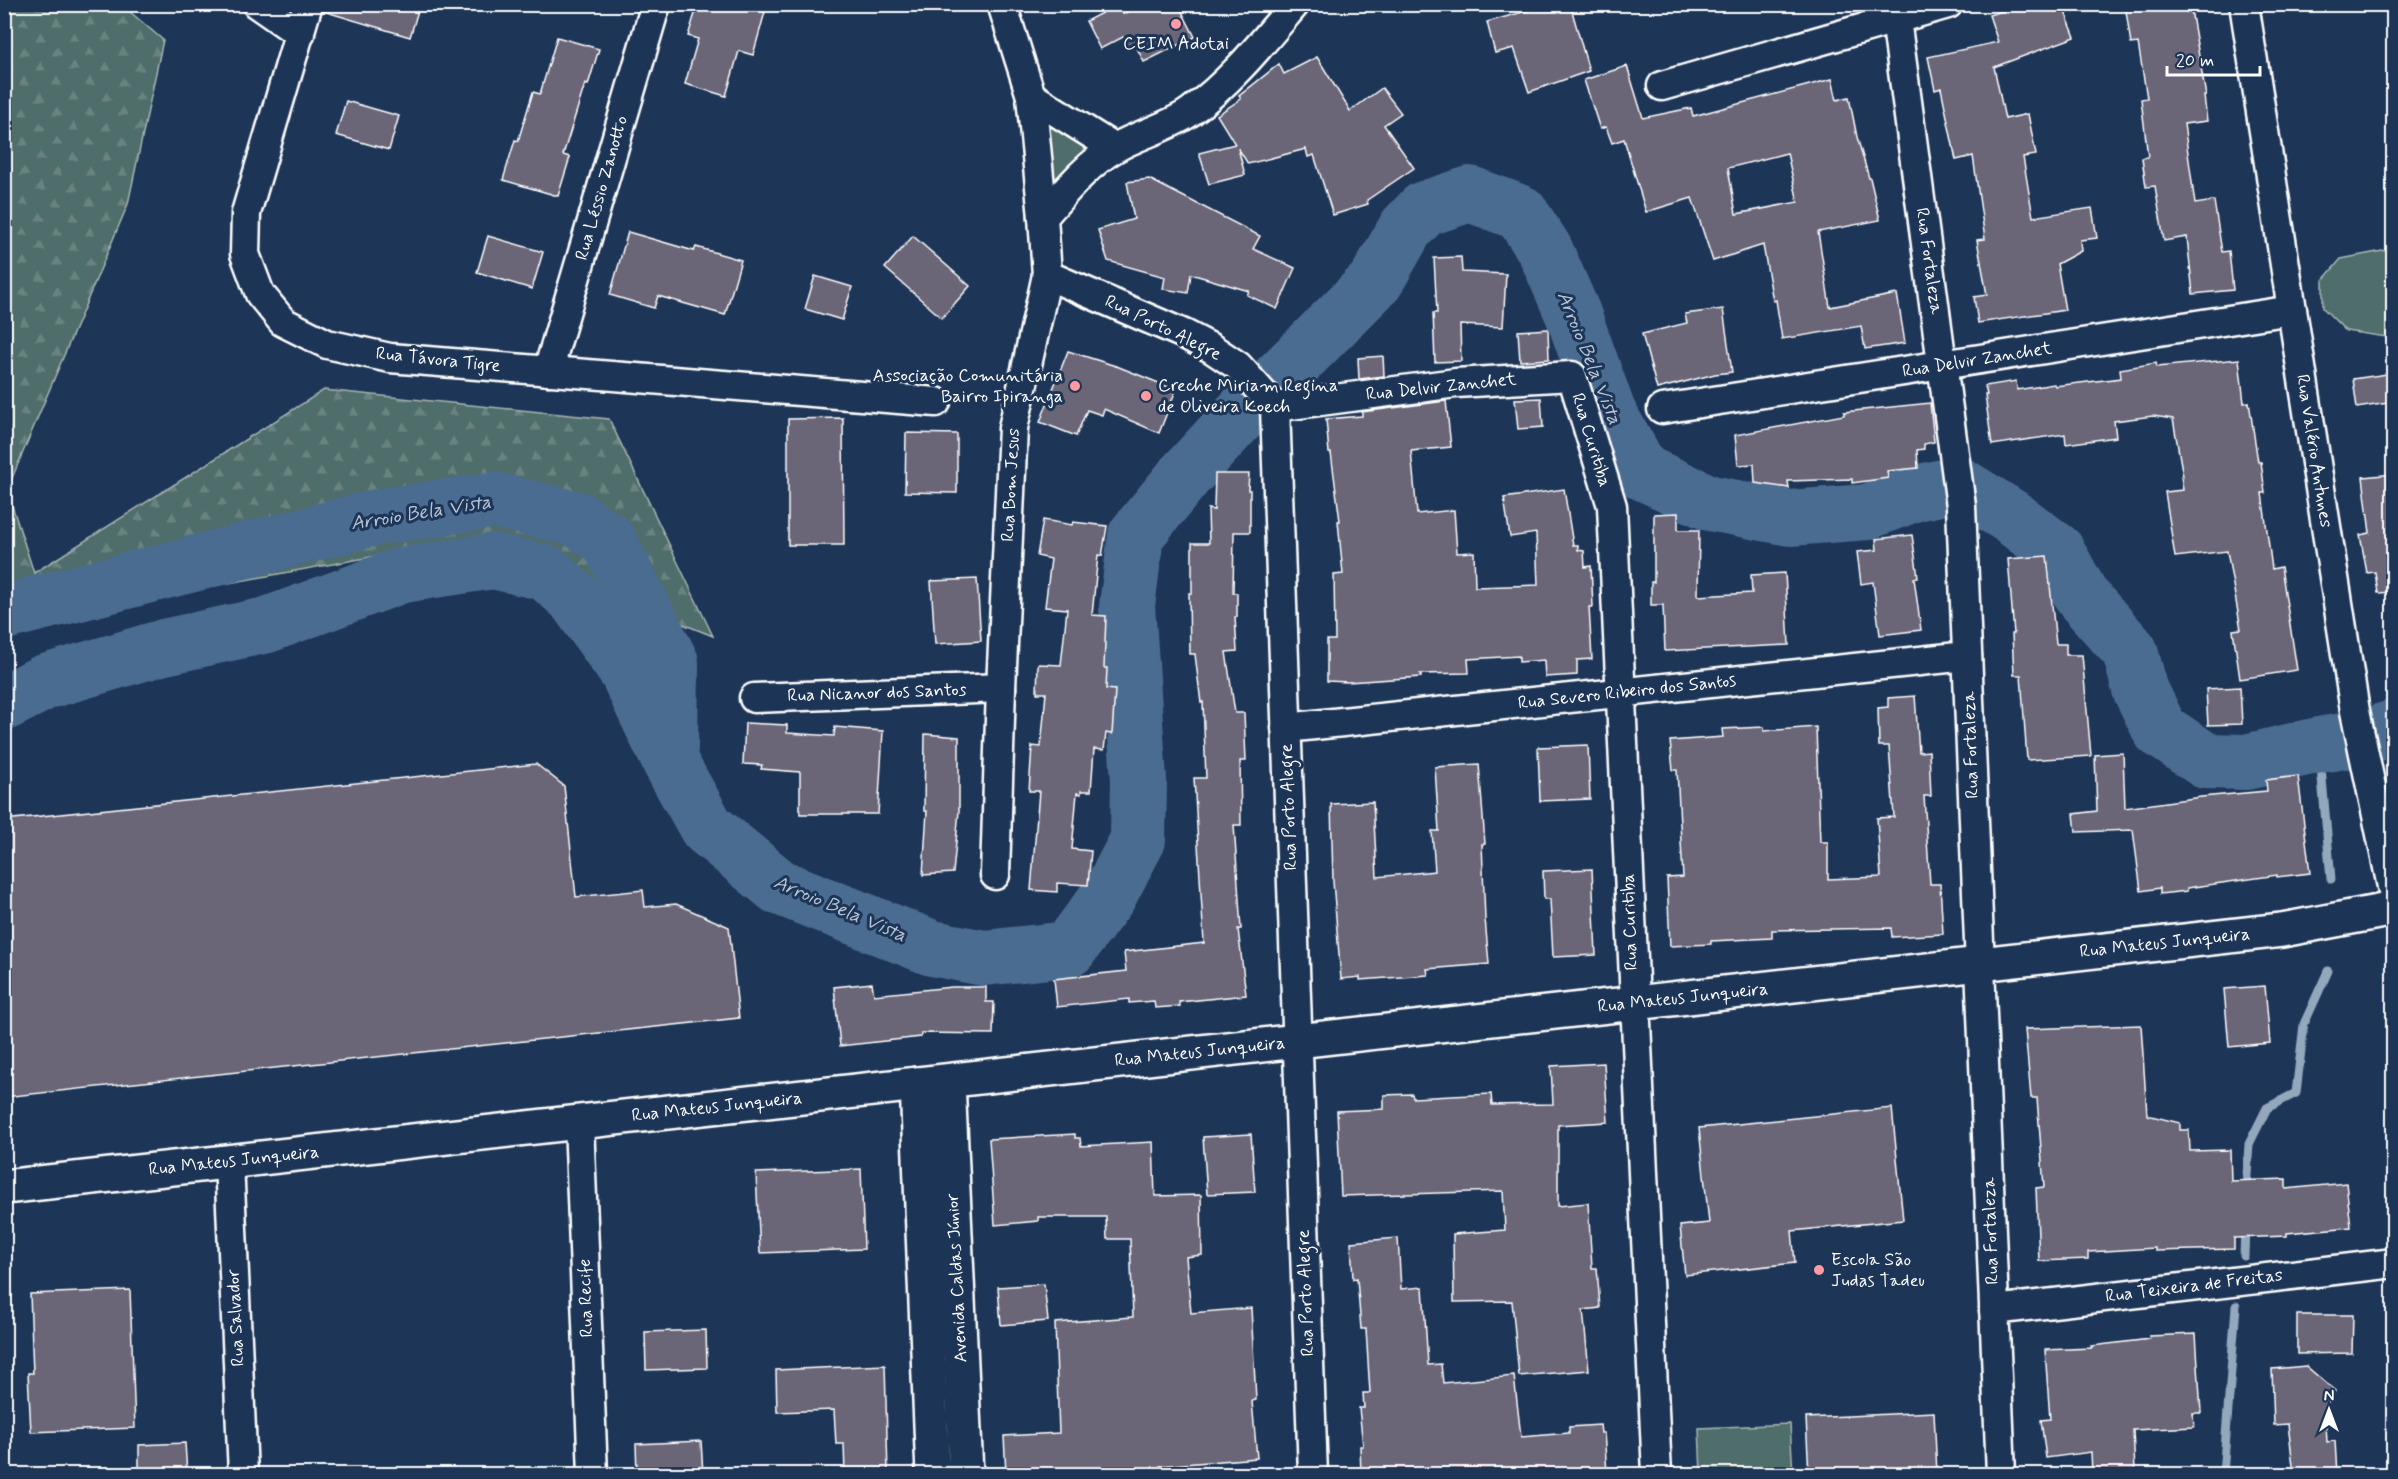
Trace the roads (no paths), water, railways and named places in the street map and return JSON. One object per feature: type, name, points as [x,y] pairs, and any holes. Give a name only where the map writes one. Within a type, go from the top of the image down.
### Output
[{"type":"main road","name":"Rua Mateus Junqueira","points":[[4,1187],[2282,930],[2394,909]]},
{"type":"main road","name":"Avenida Caldas Júnior","points":[[933,1082],[933,1474]]},
{"type":"main road","name":"Avenida Caldas Júnior","points":[[933,1082],[966,1474]]},
{"type":"street","points":[[257,4],[300,34]]},
{"type":"street","name":"Rua Távora Tigre","points":[[308,4],[246,213],[245,254],[260,294],[283,322],[327,344],[390,358],[936,402]]},
{"type":"street","name":"Rua Léssio Zanotto","points":[[548,371],[656,4]]},
{"type":"street","points":[[1002,4],[1031,96],[1043,217]]},
{"type":"street","points":[[1043,217],[1070,186],[1114,148],[1187,113],[1214,93],[1243,67],[1295,4]]},
{"type":"street","points":[[1662,86],[1948,4]]},
{"type":"street","name":"Rua Valério Antunes","points":[[2244,4],[2355,711],[2394,896]]},
{"type":"street","name":"Rua Fortaleza","points":[[1896,19],[1957,466],[1960,506],[2001,1474]]},
{"type":"street","points":[[1031,96],[1114,148]]},
{"type":"street","name":"Rua Bom Jesus","points":[[995,875],[1013,428],[1047,275],[1043,217]]},
{"type":"street","name":"Rua Porto Alegre","points":[[1047,275],[1211,348],[1238,366],[1275,407],[1313,1474]]},
{"type":"street","name":"Rua Delvir Zanchet","points":[[1662,409],[2292,310]]},
{"type":"street","name":"Rua Delvir Zanchet","points":[[1275,407],[1445,384],[1572,376]]},
{"type":"street","name":"Rua Curitiba","points":[[1572,376],[1612,506],[1657,1474]]},
{"type":"street","name":"Rua Severo Ribeiro dos Santos","points":[[1286,728],[1967,656]]},
{"type":"street","name":"Rua Nicanor dos Santos","points":[[754,698],[1001,688]]},
{"type":"street","name":"Rua Recife","points":[[579,1122],[593,1474]]},
{"type":"street","name":"Rua Salvador","points":[[229,1162],[243,1474]]},
{"type":"street","name":"Rua Teixeira de Freitas","points":[[1994,1310],[2394,1263]]},
{"type":"waterway","name":"Arroio Bela Vista","points":[[1277,380],[1376,281],[1406,228],[1424,209],[1470,194],[1521,213],[1545,250],[1573,314],[1608,412],[1642,472],[1710,503],[1790,518],[1867,512],[1916,493],[1958,484],[2010,516],[2057,551],[2082,597],[2130,651],[2140,689],[2160,730],[2206,761],[2246,762],[2356,739],[2394,728]]},
{"type":"waterway","name":"Arroio Bela Vista","points":[[4,703],[45,682],[164,647],[267,625],[402,575],[493,561],[546,573],[574,597],[627,672],[669,760],[707,828],[779,887],[932,948],[984,958],[1069,949],[1109,895],[1138,840],[1139,780],[1127,606],[1136,535],[1186,474],[1247,408]]},
{"type":"waterway","name":"Arroio Bela Vista","points":[[4,612],[377,517],[494,500],[577,519],[608,540],[671,662],[670,748]]},
{"type":"waterway","points":[[2319,745],[2331,879]]},
{"type":"waterway","points":[[2246,1191],[2249,1144],[2267,1108],[2296,1093],[2304,1024],[2328,971]]},
{"type":"waterway","points":[[2244,1256],[2245,1225]]},
{"type":"waterway","points":[[2223,1474],[2236,1306]]},
{"type":"place","name":"CEIM Adotai","points":[[1176,24]]},
{"type":"place","name":"Associação Comunitária Bairro Ipiranga","points":[[1075,386]]},
{"type":"place","name":"Creche Miriam Regina de Oliveira Koech","points":[[1146,396]]},
{"type":"place","name":"Escola São Judas Tadeu","points":[[1819,1270]]}]
